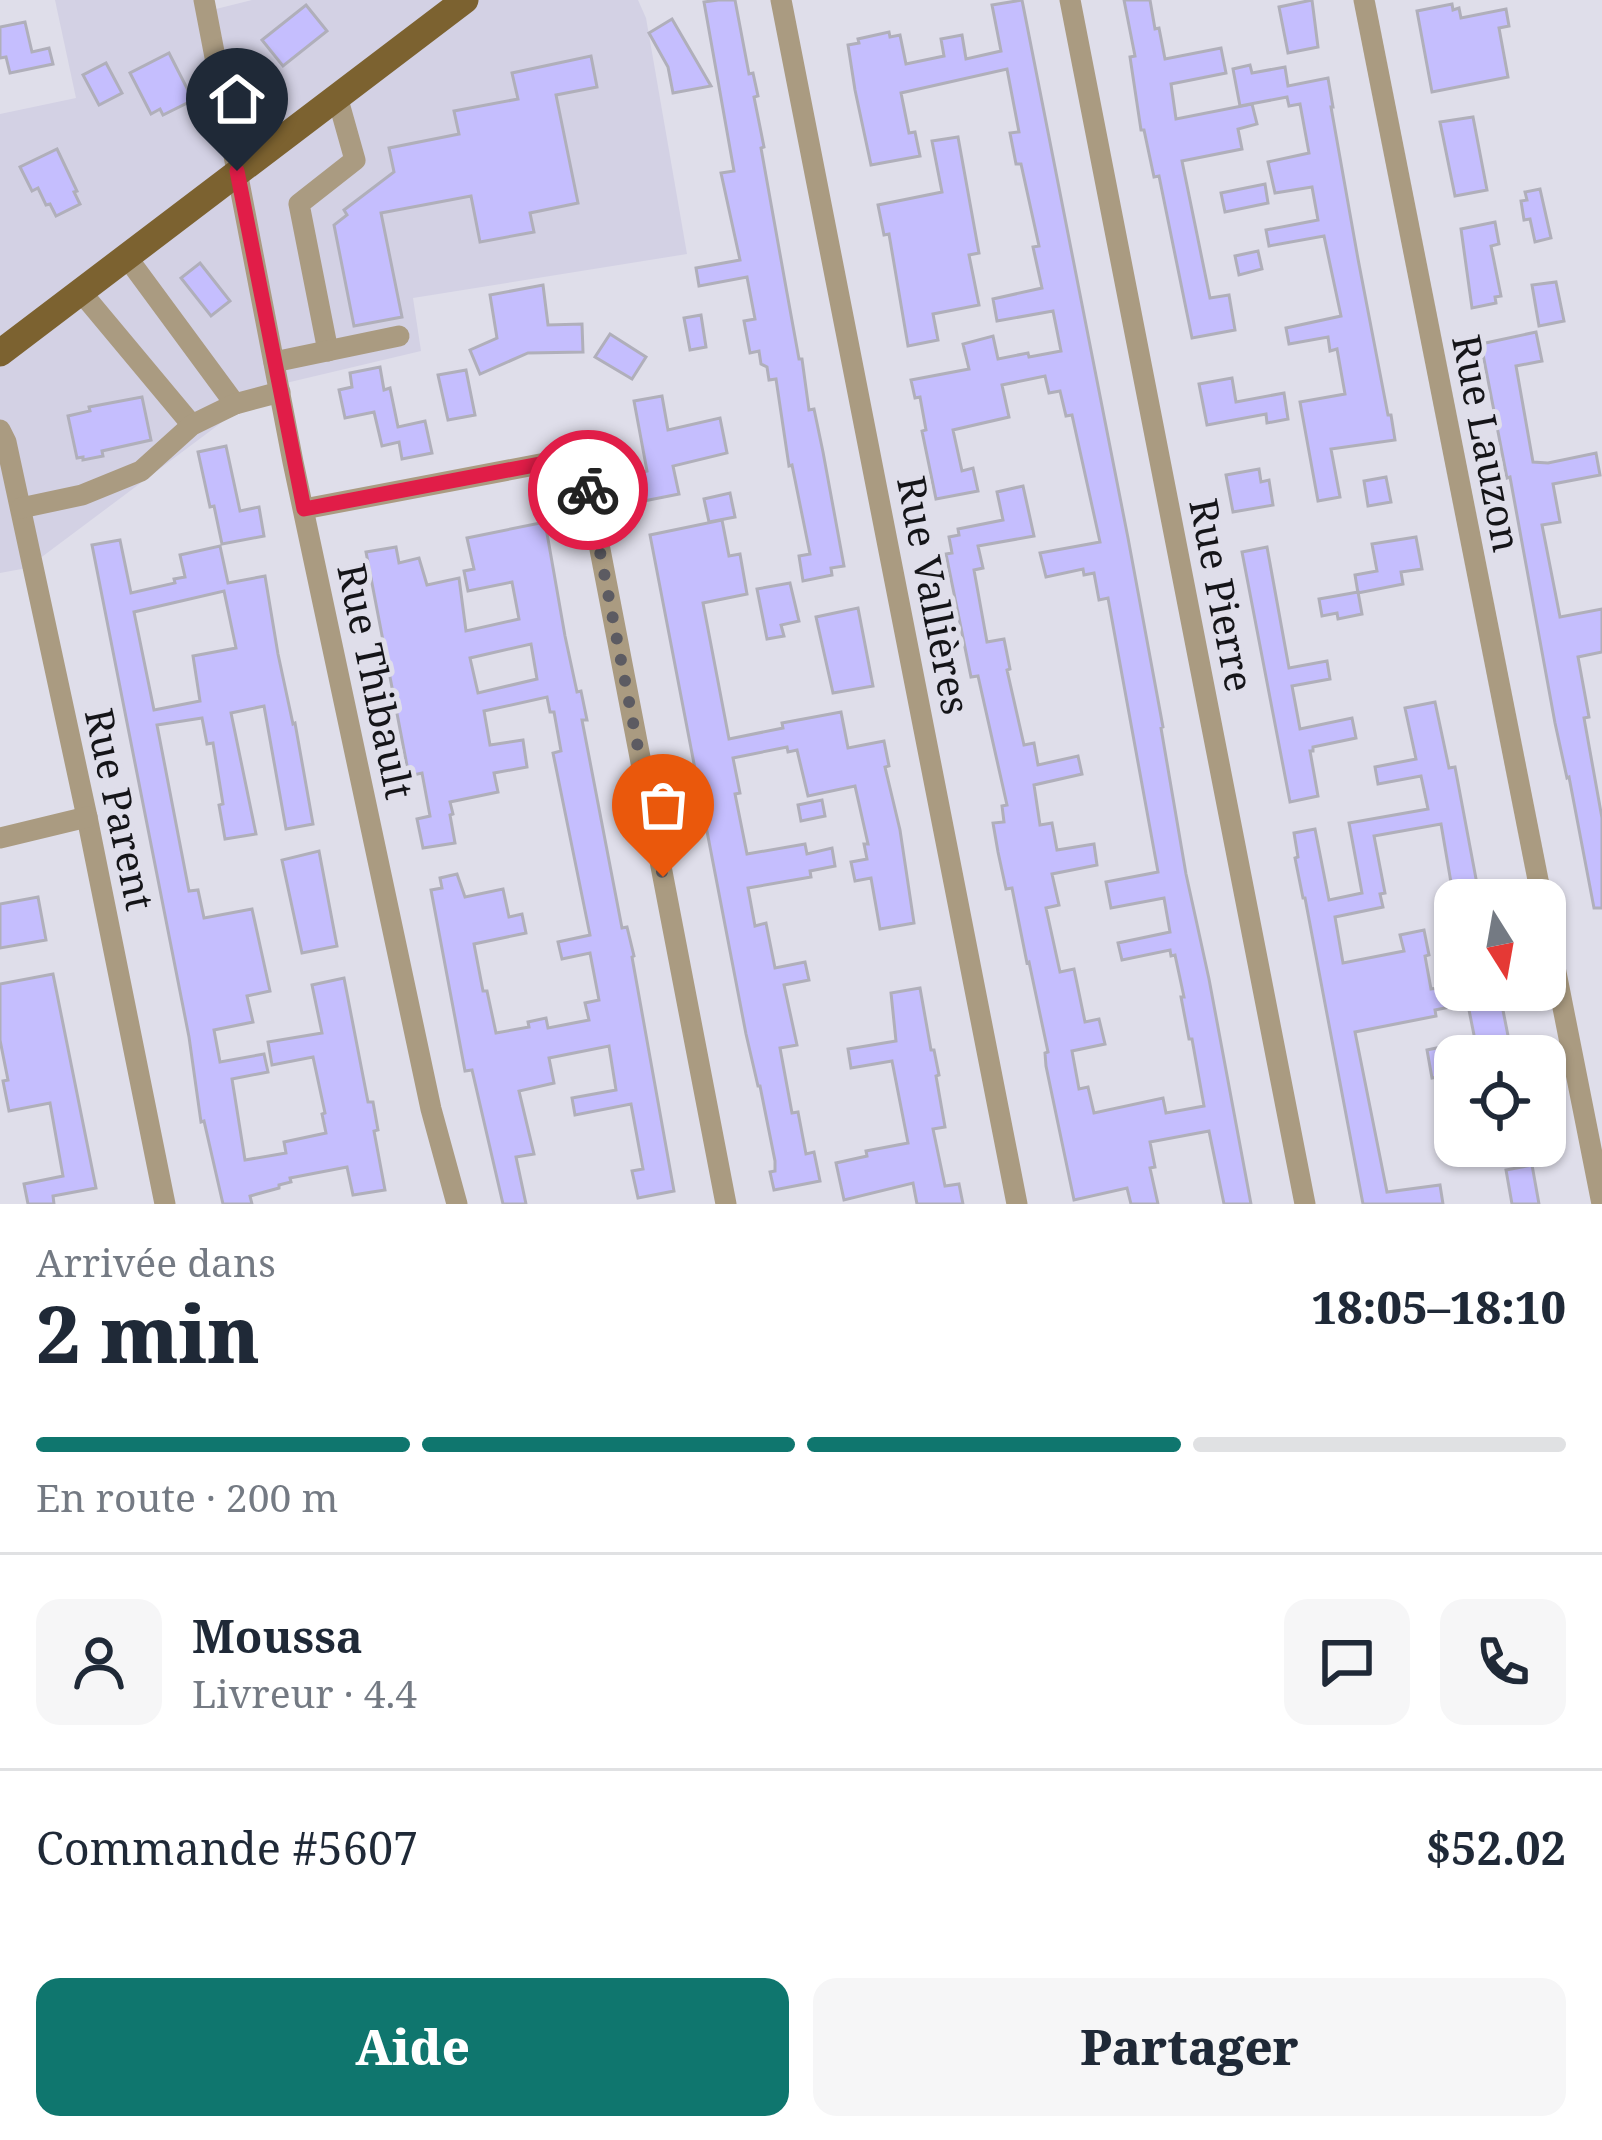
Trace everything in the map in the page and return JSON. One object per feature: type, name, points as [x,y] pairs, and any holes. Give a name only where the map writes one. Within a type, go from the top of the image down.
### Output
[{"type":"main road","points":[[0,353],[465,0]]},
{"type":"street","name":"Rue Thibault","points":[[204,0],[304,509],[431,1109],[458,1204]]},
{"type":"street","name":"Rue Vallières","points":[[781,0],[1017,1204]]},
{"type":"street","name":"Rue Pierre","points":[[1070,0],[1305,1204]]},
{"type":"street","name":"Rue Lauzon","points":[[1364,0],[1538,879]]},
{"type":"street","points":[[328,351],[299,204],[355,160],[337,96]]},
{"type":"street","points":[[126,256],[235,404]]},
{"type":"street","points":[[81,292],[192,425]]},
{"type":"street","points":[[274,362],[399,336]]},
{"type":"street","points":[[21,508],[82,495],[141,471],[192,425],[235,404],[280,392]]},
{"type":"street","name":"Rue Parent","points":[[0,430],[7,442],[165,1204]]},
{"type":"street","points":[[304,509],[582,456],[725,1204]]},
{"type":"street","points":[[0,838],[87,818]]},
{"type":"street","points":[[1564,1011],[1602,1204]]},
{"type":"shaded area","points":[[55,0],[201,0],[204,12],[252,0],[638,0],[646,18],[687,254],[413,298],[421,351],[269,387],[27,568],[0,573],[0,114],[76,98]]},
{"type":"building","points":[[735,0],[749,74],[753,73],[761,148],[799,359],[809,410],[814,409],[844,566],[831,568],[832,575],[803,581],[799,556],[810,554],[789,466],[776,379],[769,380],[759,351],[750,353],[744,321],[755,319],[747,277],[699,286],[696,268],[740,260],[721,173],[734,171],[704,2]]},
{"type":"building","points":[[1022,0],[1128,538],[1186,874],[1251,1204],[1224,1204],[1209,1131],[1150,1142],[1158,1204],[1131,1204],[1127,1188],[1074,1200],[1029,962],[1012,888],[1006,889],[998,852],[993,823],[1004,822],[1002,806],[1007,805],[978,676],[971,677],[946,554],[952,553],[949,537],[959,535],[958,529],[1003,520],[997,492],[1023,486],[1034,536],[978,546],[983,568],[974,570],[987,642],[1004,639],[1024,745],[1034,743],[1038,765],[1078,756],[1082,774],[1034,785],[1040,825],[1052,823],[1057,850],[1094,844],[1097,865],[1052,874],[1059,905],[1046,908],[1060,972],[1074,969],[1085,1022],[1099,1019],[1105,1044],[1072,1051],[1079,1089],[1088,1087],[1094,1113],[1163,1098],[1166,1113],[1204,1106],[1175,955],[1170,950],[1122,960],[1118,943],[1170,932],[1164,898],[1111,908],[1106,882],[1158,872],[1108,598],[1099,600],[1094,573],[1084,575],[1083,569],[1046,577],[1040,553],[1100,542],[1072,415],[1066,416],[1060,391],[1049,393],[1045,376],[1002,385],[1009,417],[953,430],[962,471],[973,468],[978,491],[936,499],[920,397],[915,398],[911,380],[969,369],[963,344],[993,336],[998,359],[1061,351],[1053,311],[997,321],[993,299],[1042,288],[1033,247],[1039,246],[1010,133],[1019,132],[1007,69],[901,93],[909,133],[915,132],[920,156],[871,165],[855,90],[848,45],[859,43],[858,39],[889,32],[890,37],[900,35],[906,64],[944,56],[941,39],[962,35],[966,59],[1001,51],[992,5]]},
{"type":"building","points":[[1124,0],[1150,0],[1165,59],[1221,48],[1226,73],[1171,84],[1176,119],[1252,104],[1257,124],[1238,129],[1242,149],[1182,161],[1210,298],[1229,295],[1235,330],[1192,338],[1159,176],[1154,177],[1141,130],[1130,57],[1135,56]]},
{"type":"building","points":[[1312,0],[1318,47],[1288,53],[1279,7]]},
{"type":"building","points":[[1452,4],[1453,10],[1459,8],[1461,18],[1506,9],[1509,26],[1499,28],[1508,77],[1432,92],[1417,11]]},
{"type":"building","points":[[306,5],[327,31],[283,66],[262,40]]},
{"type":"building","points":[[672,19],[711,86],[673,93],[668,67],[649,33]]},
{"type":"building","points":[[25,22],[32,52],[49,48],[53,64],[10,73],[6,57],[0,58],[0,27]]},
{"type":"building","points":[[169,53],[193,100],[163,115],[160,109],[151,114],[130,73]]},
{"type":"building","points":[[591,56],[597,87],[556,95],[578,203],[530,213],[534,232],[480,242],[471,196],[381,213],[402,317],[354,326],[334,225],[347,215],[344,210],[394,172],[389,148],[459,134],[454,111],[518,99],[512,73]]},
{"type":"building","points":[[106,63],[122,93],[99,105],[83,75]]},
{"type":"building","points":[[1250,65],[1252,73],[1285,67],[1288,86],[1328,78],[1395,440],[1331,449],[1340,497],[1318,501],[1300,402],[1345,394],[1337,349],[1330,351],[1328,337],[1289,344],[1286,328],[1341,316],[1324,236],[1269,246],[1266,230],[1318,220],[1312,187],[1275,193],[1268,162],[1309,153],[1300,104],[1289,106],[1287,97],[1240,106],[1233,69]]},
{"type":"building","points":[[1473,117],[1487,190],[1455,196],[1440,122]]},
{"type":"building","points":[[958,137],[979,253],[969,255],[979,305],[933,314],[938,340],[908,346],[889,234],[884,235],[878,205],[942,192],[932,141]]},
{"type":"building","points":[[57,149],[80,204],[56,216],[38,188],[32,191],[20,167]]},
{"type":"building","points":[[1265,184],[1268,203],[1225,212],[1221,193]]},
{"type":"building","points":[[1540,189],[1551,238],[1535,242],[1521,201],[1527,200],[1525,192]]},
{"type":"building","points":[[1495,222],[1499,244],[1491,246],[1501,296],[1495,297],[1496,303],[1472,308],[1461,229]]},
{"type":"building","points":[[1258,251],[1262,269],[1239,275],[1235,256]]},
{"type":"building","points":[[200,263],[230,301],[211,316],[181,278]]},
{"type":"building","points":[[1556,282],[1564,321],[1539,326],[1532,285]]},
{"type":"building","points":[[543,285],[548,325],[582,324],[583,352],[528,353],[480,374],[470,350],[497,338],[490,295]]},
{"type":"building","points":[[701,315],[706,347],[690,350],[684,318]]},
{"type":"building","points":[[1536,332],[1542,361],[1516,366],[1533,462],[1596,453],[1600,475],[1553,484],[1560,522],[1542,525],[1560,617],[1602,609],[1602,652],[1578,657],[1602,818],[1602,908],[1594,908],[1481,344]]},
{"type":"building","points":[[610,334],[646,357],[632,379],[595,357]]},
{"type":"building","points":[[380,367],[398,427],[425,421],[432,453],[402,459],[399,442],[382,446],[374,412],[345,418],[339,390],[352,387],[350,373]]},
{"type":"building","points":[[466,370],[475,415],[448,420],[438,375]]},
{"type":"building","points":[[1232,378],[1236,402],[1284,393],[1288,419],[1267,423],[1266,414],[1207,425],[1199,384]]},
{"type":"building","points":[[662,396],[668,430],[720,418],[727,453],[673,466],[679,494],[644,501],[638,473],[647,471],[634,401]]},
{"type":"building","points":[[142,397],[151,440],[102,451],[103,456],[77,458],[68,416]]},
{"type":"building","points":[[226,446],[240,511],[259,507],[264,536],[222,544],[198,452]]},
{"type":"building","points":[[1259,469],[1261,482],[1269,480],[1273,505],[1233,512],[1226,475]]},
{"type":"building","points":[[1386,477],[1391,502],[1368,506],[1364,481]]},
{"type":"building","points":[[730,493],[735,517],[709,522],[704,499]]},
{"type":"building","points":[[722,520],[729,556],[740,554],[747,594],[703,603],[729,739],[841,712],[848,748],[884,741],[914,923],[880,929],[871,878],[855,881],[851,862],[867,859],[864,844],[868,844],[855,786],[808,796],[797,750],[788,752],[787,747],[733,758],[747,854],[805,844],[807,854],[832,848],[835,866],[810,871],[811,877],[748,888],[755,926],[766,923],[775,968],[805,962],[809,980],[784,985],[797,1045],[780,1048],[792,1113],[798,1112],[806,1154],[814,1152],[820,1181],[774,1190],[770,1172],[775,1171],[775,1161],[650,535]]},
{"type":"building","points":[[545,522],[565,636],[587,720],[582,720],[622,928],[627,927],[634,956],[674,1191],[638,1198],[632,1171],[643,1169],[631,1104],[575,1115],[572,1098],[616,1090],[609,1046],[549,1058],[554,1083],[519,1091],[534,1154],[516,1157],[526,1204],[503,1204],[472,1070],[465,1071],[431,890],[442,888],[440,878],[457,874],[465,897],[503,889],[509,917],[522,914],[526,933],[474,944],[496,1033],[529,1027],[528,1022],[546,1018],[548,1028],[589,1020],[585,1003],[599,1000],[590,953],[562,959],[558,942],[590,935],[553,753],[561,751],[554,712],[550,712],[547,697],[484,711],[490,745],[523,740],[527,767],[494,773],[498,792],[450,802],[455,843],[423,848],[417,819],[430,816],[422,773],[409,776],[366,552],[396,547],[399,563],[419,558],[427,585],[459,578],[466,631],[519,619],[512,582],[468,591],[464,571],[474,569],[467,538]],"holes":[[[531,644],[537,679],[478,693],[470,658]]]},
{"type":"building","points":[[1416,537],[1422,569],[1401,572],[1403,584],[1358,593],[1355,575],[1377,571],[1372,544]]},
{"type":"building","points":[[120,540],[131,593],[175,583],[174,579],[185,577],[180,555],[220,546],[228,583],[265,576],[313,824],[286,829],[264,706],[231,713],[256,834],[225,839],[213,743],[207,744],[202,718],[157,725],[189,891],[198,890],[204,918],[252,909],[270,991],[247,996],[253,1022],[214,1030],[220,1062],[264,1054],[268,1072],[232,1079],[245,1160],[286,1153],[284,1142],[326,1133],[313,1057],[272,1065],[268,1042],[322,1033],[312,985],[344,978],[368,1102],[373,1102],[385,1190],[353,1195],[347,1167],[290,1178],[291,1182],[279,1188],[250,1196],[252,1204],[223,1204],[201,1122],[189,1037],[92,545]],"holes":[[[224,591],[236,648],[193,656],[200,701],[154,710],[134,612]]]},
{"type":"building","points":[[1267,547],[1289,668],[1327,661],[1330,679],[1292,686],[1300,729],[1352,718],[1356,738],[1313,747],[1318,796],[1290,802],[1242,552]]},
{"type":"building","points":[[790,583],[799,621],[781,625],[784,636],[767,639],[757,589]]},
{"type":"building","points":[[1358,592],[1362,614],[1338,619],[1337,613],[1322,616],[1319,599]]},
{"type":"building","points":[[858,608],[873,686],[833,693],[816,617]]},
{"type":"building","points":[[1435,702],[1449,768],[1455,767],[1476,879],[1450,879],[1441,824],[1374,836],[1385,893],[1380,894],[1383,907],[1335,917],[1343,963],[1404,951],[1400,935],[1424,930],[1434,988],[1436,1016],[1355,1032],[1387,1192],[1440,1185],[1443,1204],[1363,1204],[1294,833],[1315,829],[1329,900],[1362,893],[1349,823],[1428,809],[1421,776],[1378,784],[1375,767],[1416,759],[1405,708]]},
{"type":"building","points":[[822,800],[825,816],[801,821],[798,805]]},
{"type":"building","points":[[319,851],[337,946],[302,953],[282,860]]},
{"type":"building","points":[[38,897],[46,940],[0,948],[0,904]]},
{"type":"building","points":[[53,974],[96,1188],[53,1196],[54,1204],[28,1204],[24,1184],[63,1176],[50,1103],[9,1111],[0,1040],[0,984]]},
{"type":"building","points":[[920,988],[945,1127],[933,1129],[945,1186],[959,1184],[963,1204],[917,1204],[913,1183],[844,1200],[836,1163],[908,1143],[892,1061],[851,1068],[848,1049],[896,1041],[891,993]]},
{"type":"building","points":[[1469,1011],[1503,1011],[1508,1035],[1474,1035]]},
{"type":"building","points":[[1434,1049],[1434,1078],[1432,1078],[1427,1050]]},
{"type":"building","points":[[1532,1167],[1539,1204],[1512,1204],[1506,1170]]},
{"type":"way so far","points":[[588,490],[663,877]]},
{"type":"route","points":[[237,171],[304,509],[582,456],[588,490]]}]
